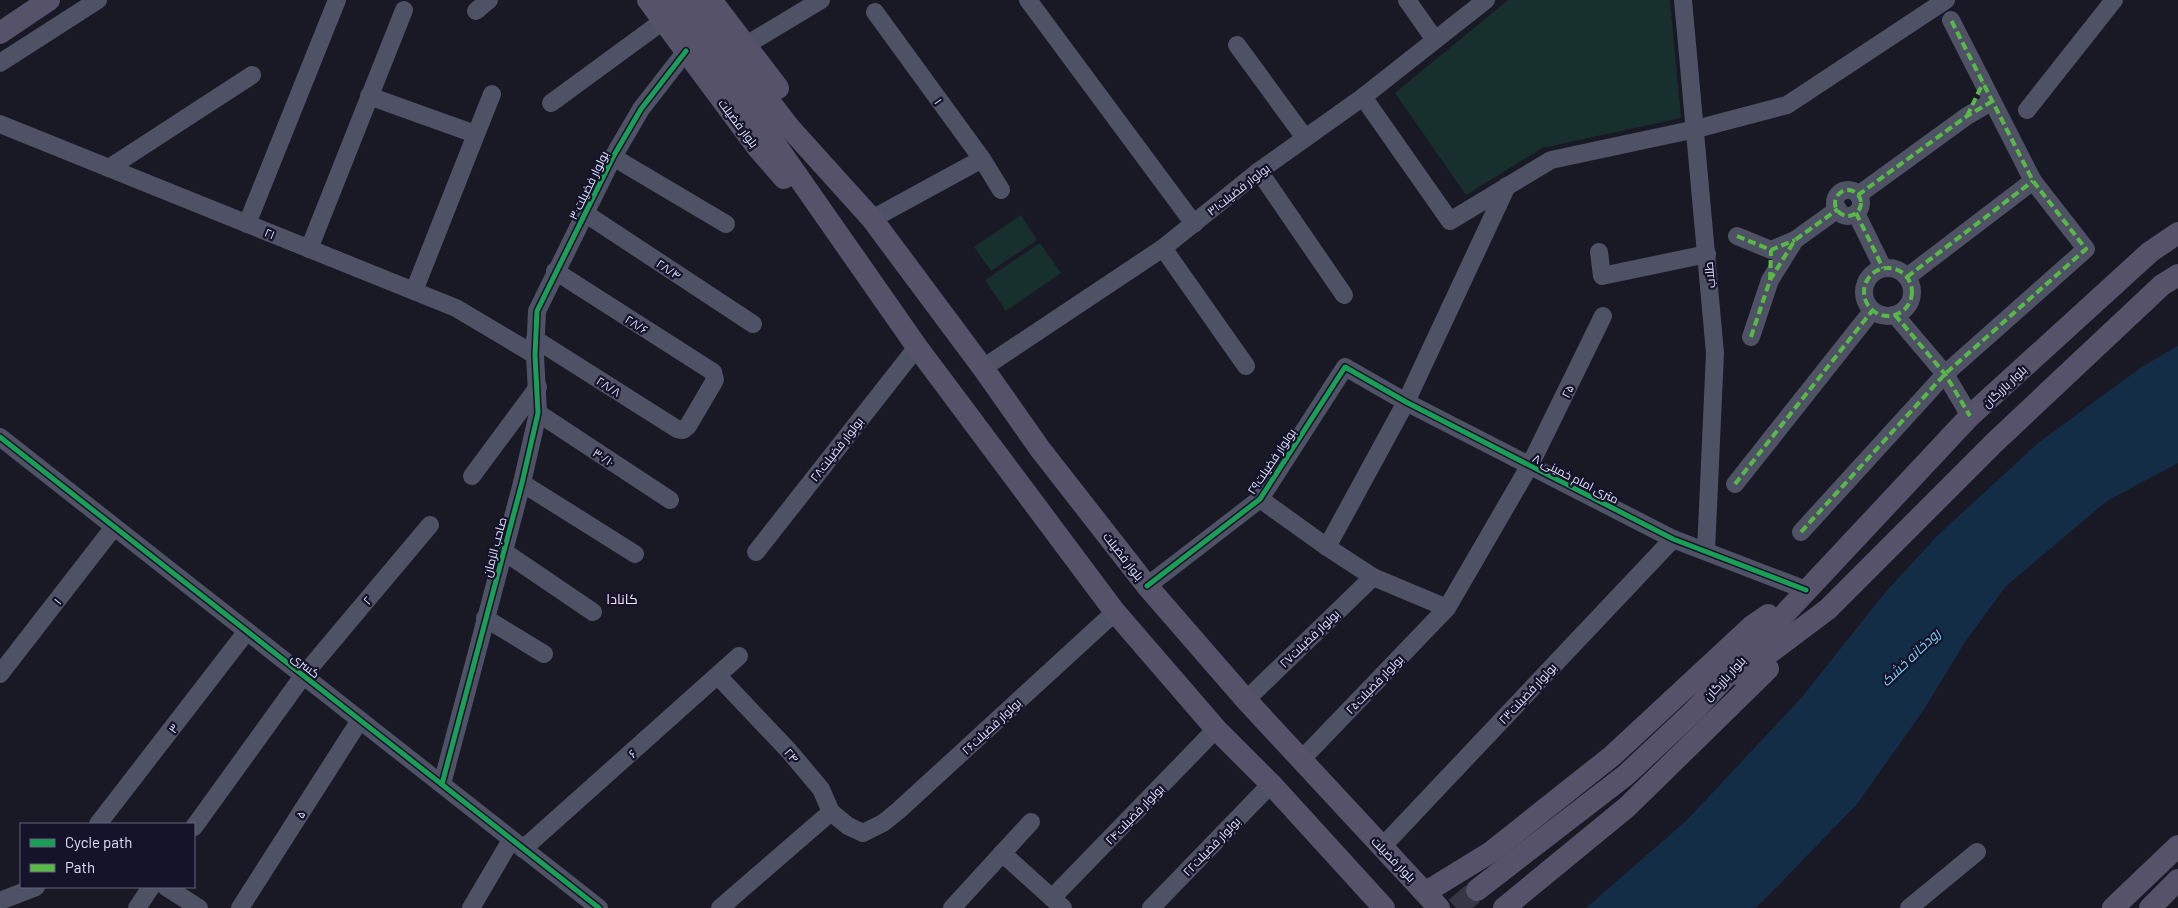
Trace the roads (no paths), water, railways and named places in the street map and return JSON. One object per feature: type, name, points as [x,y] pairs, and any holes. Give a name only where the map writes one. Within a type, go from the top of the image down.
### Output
[{"type":"main road","name":"بلوار فضیلت","points":[[648,0],[665,10],[780,132],[872,220]]},
{"type":"main road","name":"بلوار فضیلت","points":[[691,0],[780,132],[840,238],[917,347],[1115,612],[1216,729],[1270,784],[1384,908]]},
{"type":"main road","name":"بلوار فضیلت","points":[[711,0],[983,368],[1040,449],[1147,586],[1246,700],[1432,900]]},
{"type":"main road","points":[[0,34],[35,4]]},
{"type":"main road","name":"بلوار فضیلت","points":[[665,10],[686,51],[757,147],[840,238]]},
{"type":"main road","name":"بلوار بازرگان","points":[[1694,711],[1970,416],[2150,252],[2178,234]]},
{"type":"main road","name":"بلوار بازرگان","points":[[1694,711],[1828,610],[1995,442],[2162,285],[2178,275]]},
{"type":"main road","points":[[1010,469],[1040,449]]},
{"type":"main road","points":[[1432,900],[1612,756],[1752,626],[1806,590]]},
{"type":"main road","points":[[1504,908],[1627,807],[1828,610]]},
{"type":"main road","points":[[1477,890],[1626,776],[1694,711]]},
{"type":"main road","points":[[2113,908],[2178,846]]},
{"type":"main road","points":[[1355,876],[1365,908]]},
{"type":"main road","points":[[2150,908],[2178,880]]},
{"type":"street","points":[[0,63],[98,0]]},
{"type":"street","points":[[247,224],[337,0]]},
{"type":"street","points":[[746,45],[821,0]]},
{"type":"street","points":[[1028,0],[1194,224]]},
{"type":"street","points":[[1407,0],[1435,40]]},
{"type":"street","name":"بولوار فضیلت۳۱","points":[[983,368],[1164,248],[1259,171],[1363,97],[1486,0]]},
{"type":"street","name":"طلاب","points":[[1683,0],[1715,353],[1706,551]]},
{"type":"street","points":[[1363,97],[1450,220],[1551,160],[1696,129],[1787,105],[1946,0]]},
{"type":"street","points":[[2027,110],[2114,0]]},
{"type":"street","points":[[309,249],[404,10]]},
{"type":"street","points":[[551,103],[665,10]]},
{"type":"street","name":"۱","points":[[875,12],[982,159],[1001,190]]},
{"type":"street","points":[[1801,532],[1945,374],[2086,249],[2033,181],[1991,102],[1952,20]]},
{"type":"street","points":[[1237,46],[1306,138]]},
{"type":"street","name":"بولوار فضیلت۳۰","points":[[538,311],[555,272],[586,214],[613,157],[641,109],[686,51]]},
{"type":"street","points":[[109,168],[252,75]]},
{"type":"street","points":[[1968,116],[1983,83]]},
{"type":"street","points":[[414,291],[492,94]]},
{"type":"street","points":[[369,96],[475,134]]},
{"type":"street","points":[[1858,195],[1968,116],[1991,102]]},
{"type":"street","name":"۲۱","points":[[0,124],[456,308],[535,347]]},
{"type":"street","points":[[613,157],[726,224]]},
{"type":"street","points":[[872,220],[982,159]]},
{"type":"street","points":[[1259,171],[1344,295]]},
{"type":"street","points":[[1907,277],[2033,181]]},
{"type":"street","points":[[1327,547],[1406,402],[1507,186]]},
{"type":"street","points":[[1852,190],[1858,195],[1860,207],[1856,213],[1848,215],[1838,209],[1836,201],[1840,194],[1852,190]]},
{"type":"street","points":[[1737,236],[1771,250],[1795,240],[1838,209]]},
{"type":"street","points":[[1856,213],[1883,268]]},
{"type":"street","name":"۲۸/۴","points":[[586,214],[752,324]]},
{"type":"street","points":[[1751,336],[1770,280],[1795,240]]},
{"type":"street","points":[[1164,248],[1246,366]]},
{"type":"street","points":[[1770,280],[1771,250]]},
{"type":"street","points":[[1599,252],[1602,276],[1707,254]]},
{"type":"street","points":[[1883,268],[1897,269],[1907,277],[1911,284],[1911,299],[1902,312],[1887,316],[1872,311],[1864,298],[1864,290],[1870,276],[1883,268]]},
{"type":"street","name":"۲۸/۶","points":[[555,272],[713,372],[715,380],[688,426],[683,430]]},
{"type":"street","name":"صاحب الزمان","points":[[442,784],[522,483],[538,413],[535,347],[538,311]]},
{"type":"street","points":[[1735,484],[1872,311]]},
{"type":"street","points":[[1895,315],[1945,374],[1970,416]]},
{"type":"street","name":"۲۵","points":[[1447,608],[1530,465],[1603,316]]},
{"type":"street","name":"۲۸/۸","points":[[535,347],[677,429],[683,430]]},
{"type":"street","name":"بولوار فضیلت۲۸","points":[[756,552],[917,347]]},
{"type":"street","name":"۸ متری امام خمینی","points":[[1345,367],[1406,402],[1673,539],[1806,590]]},
{"type":"street","name":"بولوار فضیلت۲۹","points":[[1147,586],[1260,498],[1345,367]]},
{"type":"street","points":[[472,476],[538,387]]},
{"type":"street","name":"۳۰/۱۰","points":[[538,413],[670,500]]},
{"type":"street","name":"کسری","points":[[0,437],[599,908]]},
{"type":"street","points":[[522,483],[635,554]]},
{"type":"street","points":[[1260,498],[1327,547],[1373,577],[1447,608]]},
{"type":"street","name":"۲","points":[[195,825],[303,676],[430,525]]},
{"type":"street","name":"۱","points":[[0,674],[114,527]]},
{"type":"street","name":"بولوار فضیلت۲۳","points":[[1382,847],[1673,539]]},
{"type":"street","points":[[503,551],[593,612]]},
{"type":"street","name":"بولوار فضیلت۲۷","points":[[1246,700],[1373,577]]},
{"type":"street","name":"بولوار فضیلت۲۵","points":[[1302,760],[1447,608]]},
{"type":"street","name":"بولوار فضیلت۲۶","points":[[863,832],[883,823],[898,812],[1115,612]]},
{"type":"street","points":[[485,618],[544,654]]},
{"type":"street","name":"۳","points":[[99,823],[247,631]]},
{"type":"street","name":"۶","points":[[470,908],[517,844],[718,676],[739,656]]},
{"type":"street","name":"۲۴","points":[[718,676],[789,751],[820,789],[831,812],[848,826],[863,832]]},
{"type":"street","name":"۵","points":[[240,908],[360,720]]},
{"type":"street","name":"بولوار فضیلت۲۴","points":[[1058,903],[1216,729]]},
{"type":"street","name":"بولوار فضیلت۲۲","points":[[1151,908],[1270,784]]},
{"type":"street","points":[[720,908],[831,812]]},
{"type":"street","points":[[952,908],[1031,822]]},
{"type":"street","points":[[1909,908],[1977,852]]},
{"type":"street","points":[[1002,853],[1058,903]]},
{"type":"street","points":[[0,901],[33,888]]},
{"type":"street","points":[[137,908],[150,888]]},
{"type":"street","points":[[168,888],[199,908]]},
{"type":"water","name":"رودخانه خشک","points":[[2178,346],[2178,463],[2107,501],[2006,586],[1965,642],[1923,711],[1857,804],[1768,896],[1755,908],[1586,908],[1687,820],[1802,697],[1884,594],[1937,536],[2038,443],[2143,366]]},
{"type":"tunnel","points":[[1456,908],[1477,890]]},
{"type":"district","name":"کانادا","points":[[622,598]]}]
